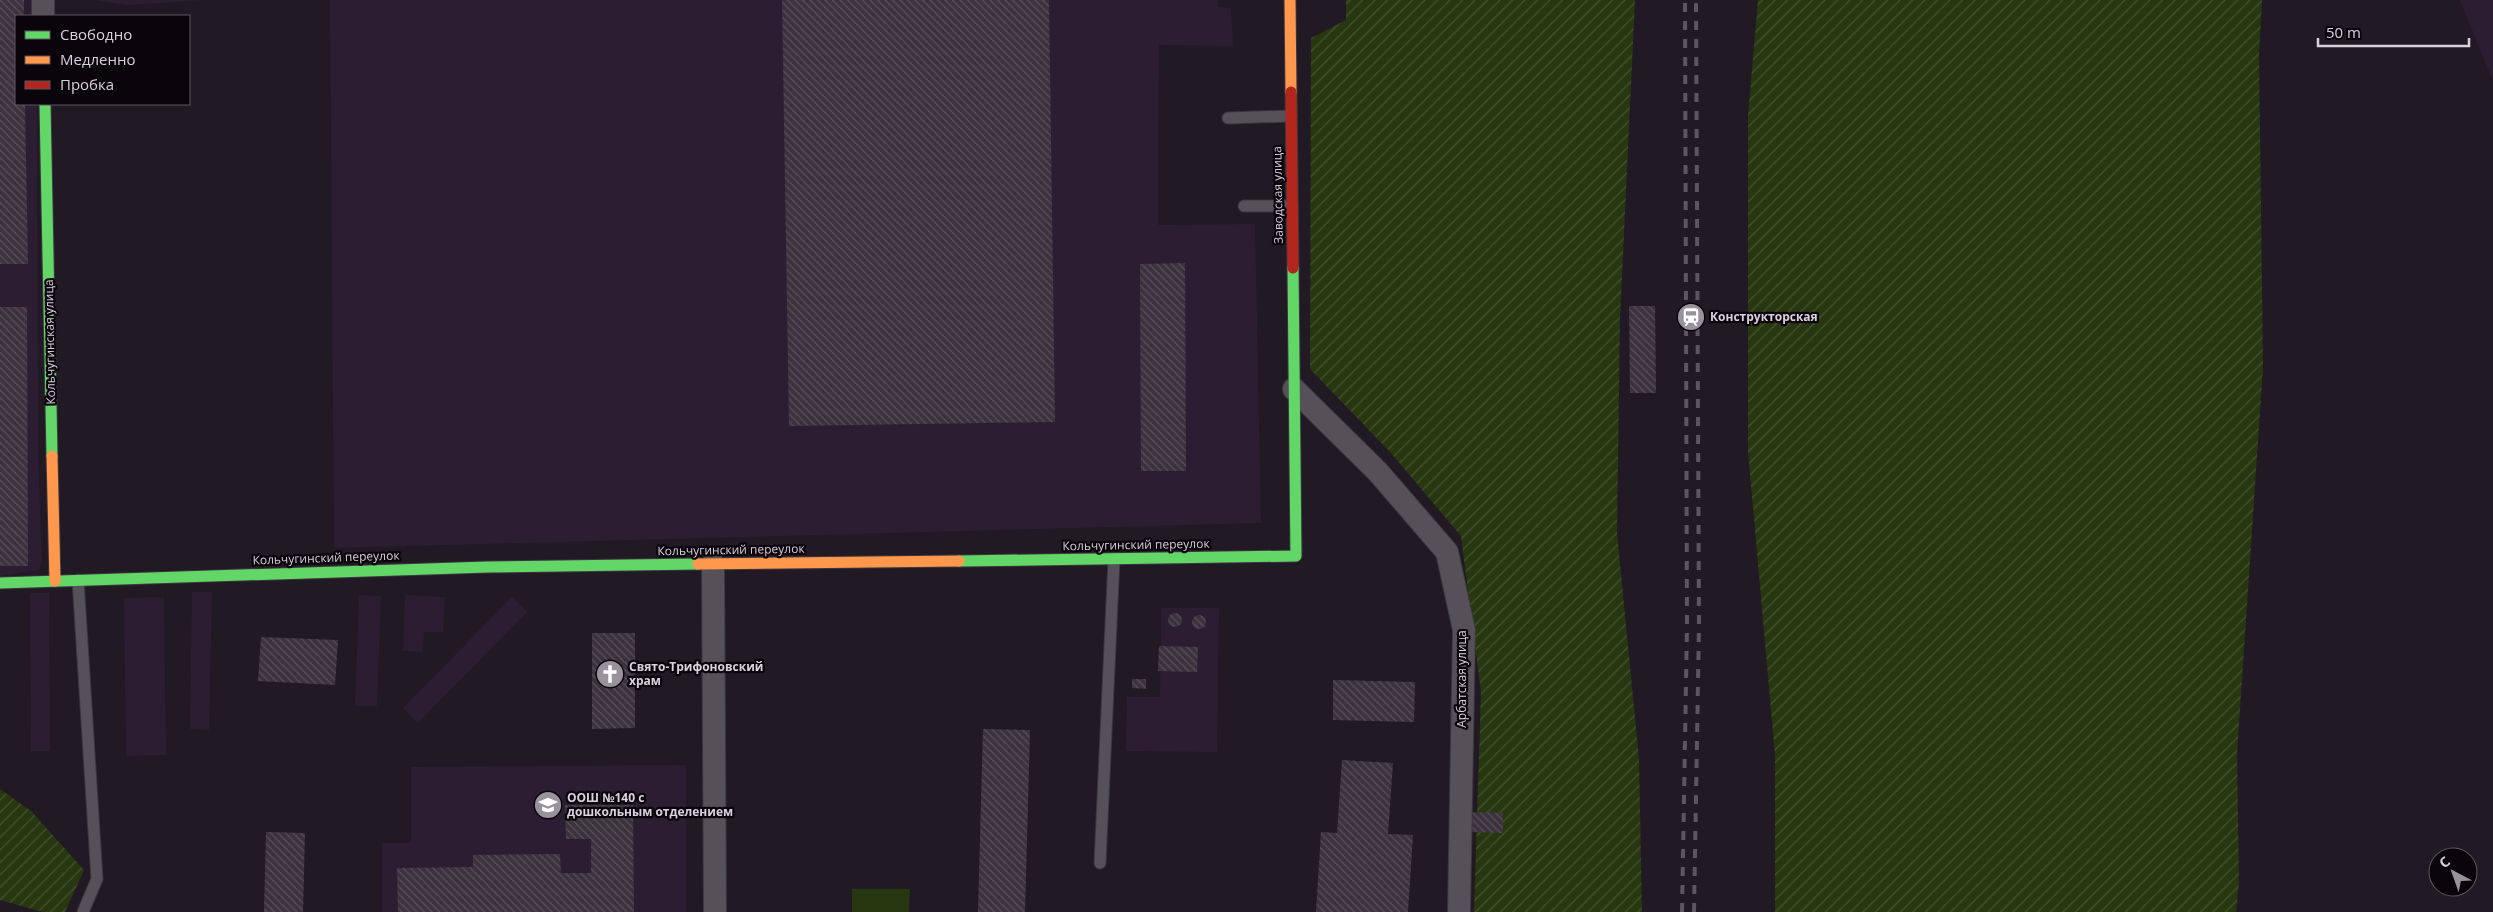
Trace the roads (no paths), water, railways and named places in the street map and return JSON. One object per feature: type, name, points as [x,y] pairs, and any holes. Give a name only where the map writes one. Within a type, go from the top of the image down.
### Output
[{"type":"street","points":[[43,0],[44,15]]},
{"type":"street","name":"Заводская улица","points":[[1290,0],[1294,389]]},
{"type":"street","name":"Кольчугинская улица","points":[[45,105],[55,581]]},
{"type":"street","name":"Кольчугинский переулок","points":[[0,583],[488,567],[1296,556],[1294,389]]},
{"type":"street","name":"Арбатская улица","points":[[1294,389],[1378,472],[1447,552],[1464,630],[1459,912]]},
{"type":"street","points":[[713,564],[715,912]]},
{"type":"lane","points":[[1228,118],[1291,116]]},
{"type":"lane","points":[[1244,206],[1292,206]]},
{"type":"lane","points":[[1100,863],[1114,559]]},
{"type":"lane","points":[[78,580],[97,879],[83,912]]},
{"type":"railway","points":[[1682,912],[1687,626],[1685,0]]},
{"type":"railway","points":[[1694,912],[1699,624],[1696,0]]},
{"type":"place","name":"Конструкторская","points":[[1691,317]]},
{"type":"place","name":"Свято-Трифоновский храм","points":[[610,674]]},
{"type":"place","name":"ООШ №140 с дошкольным отделением","points":[[548,805]]}]
